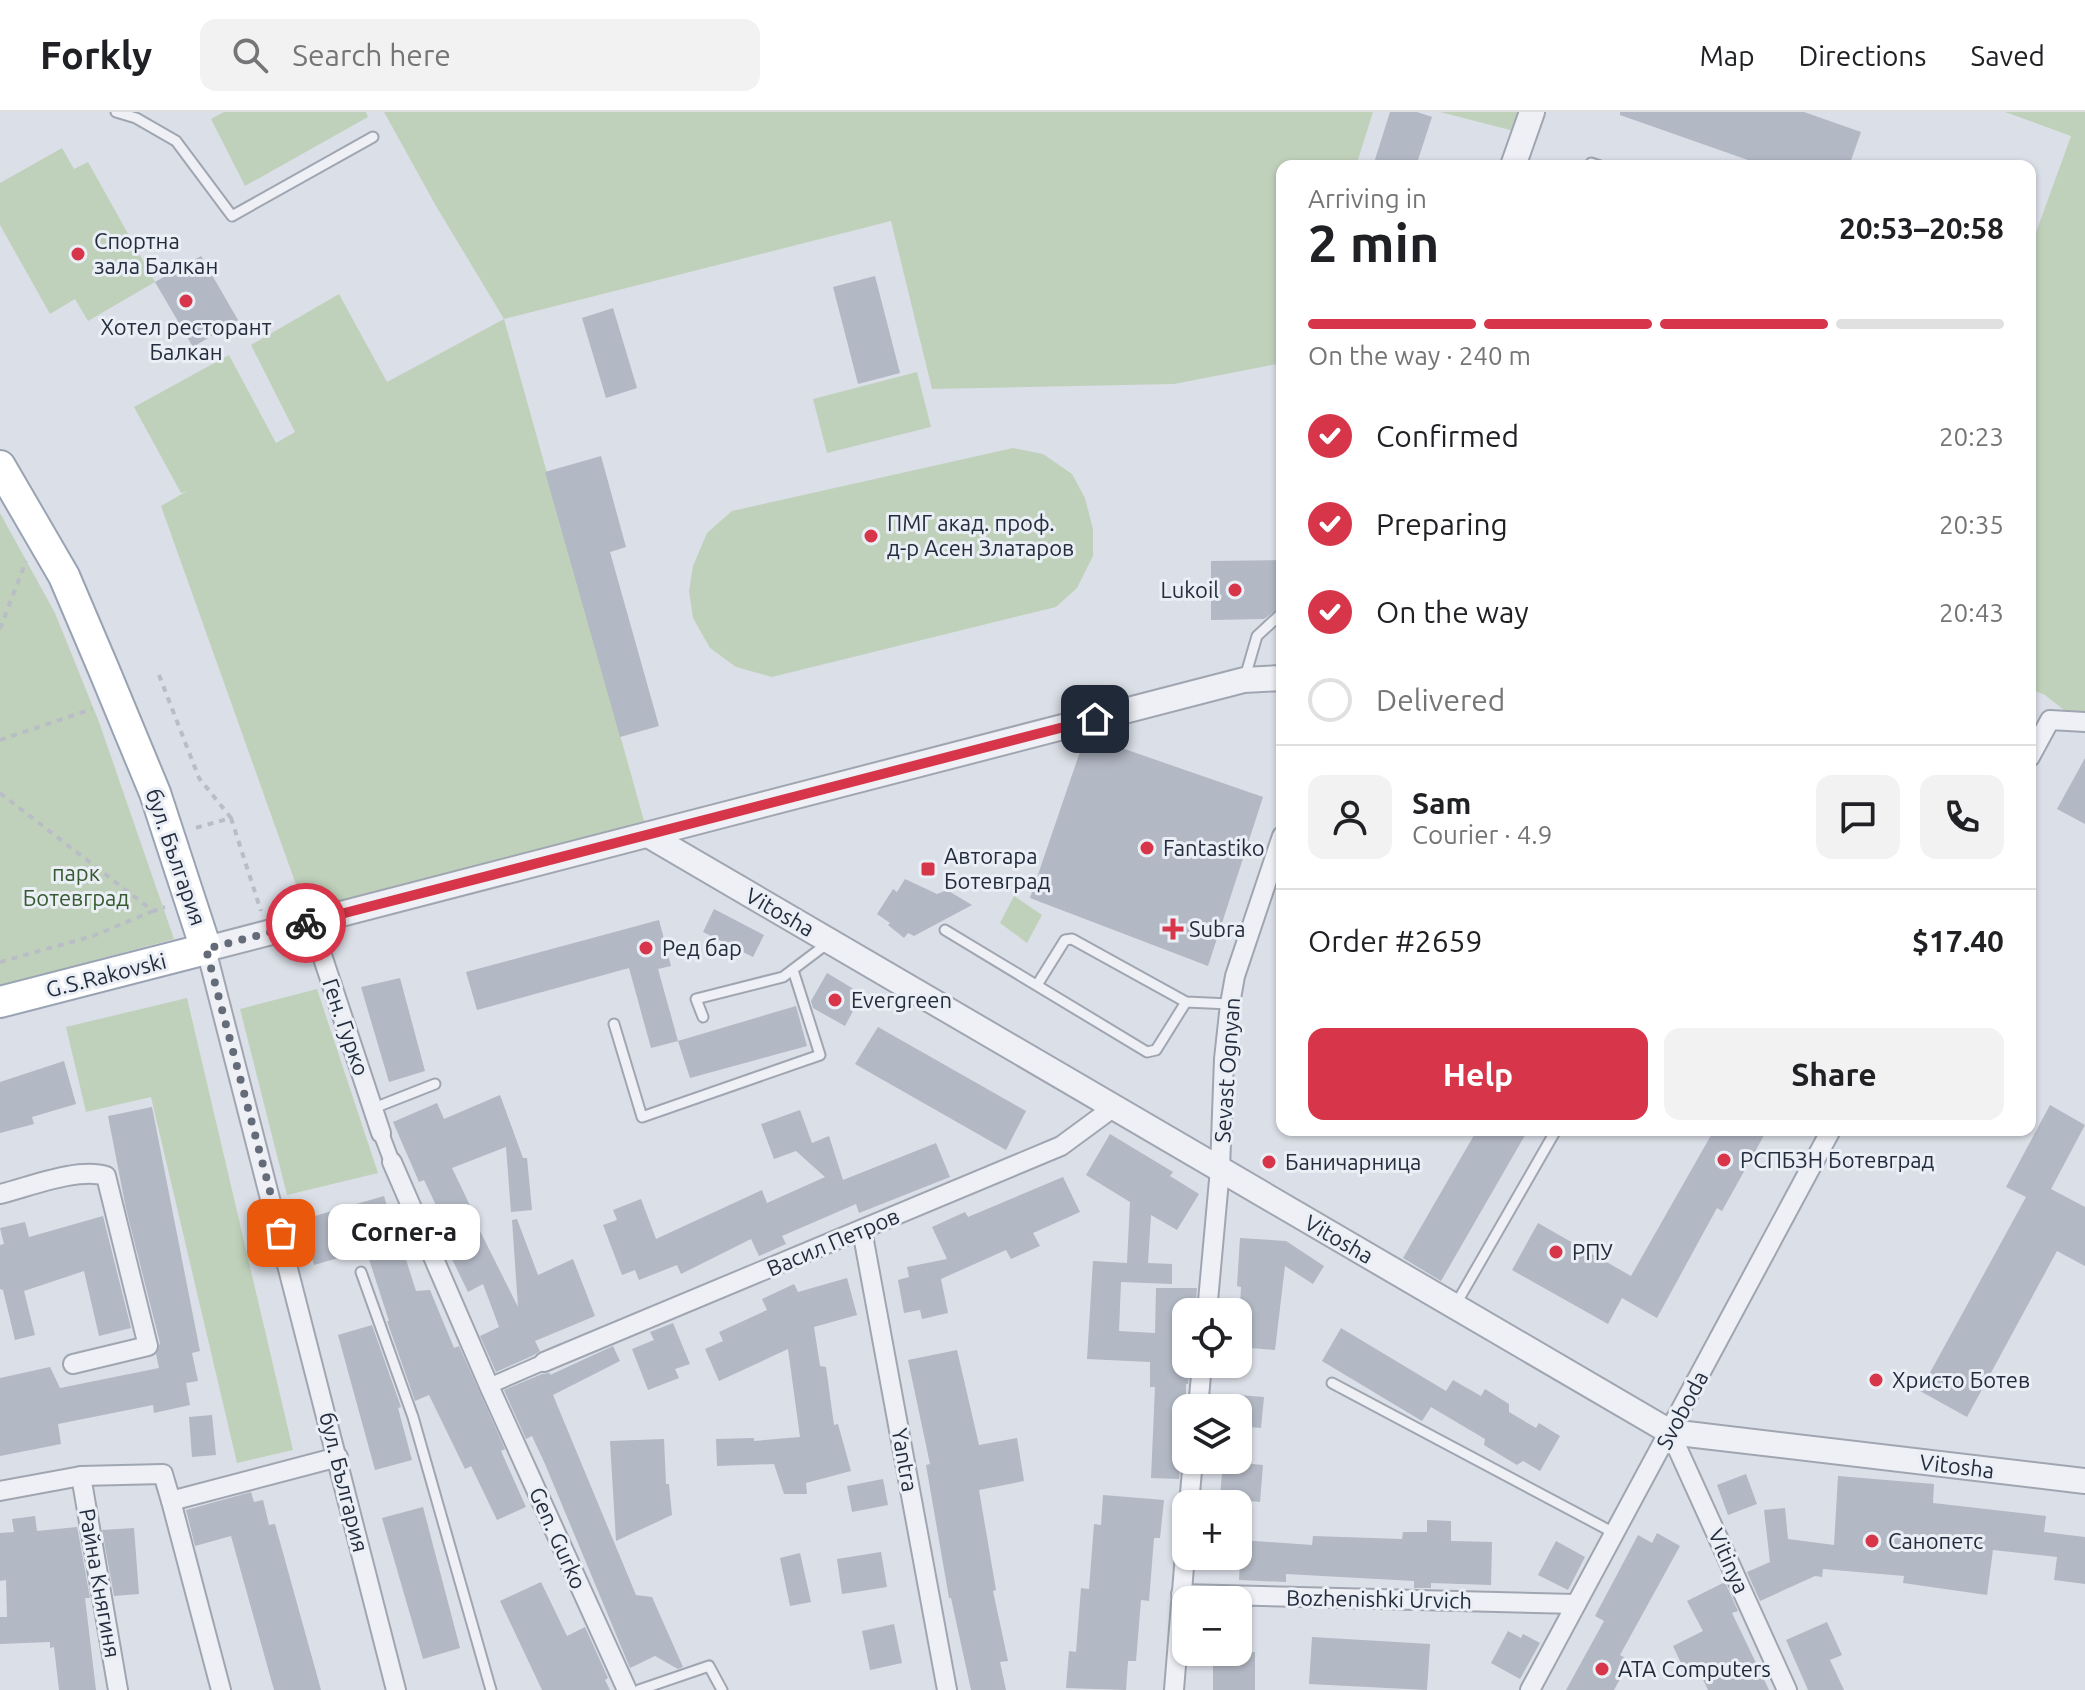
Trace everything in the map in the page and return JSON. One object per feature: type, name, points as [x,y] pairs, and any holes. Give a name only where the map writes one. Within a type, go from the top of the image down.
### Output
[{"type":"main road","name":"бул. България","points":[[0,466],[64,576],[169,835],[206,949]]},
{"type":"main road","name":"G.S.Rakovski","points":[[0,1002],[206,949]]},
{"type":"street","points":[[1515,160],[1532,112]]},
{"type":"street","name":"G.S.Rakovski","points":[[206,949],[1244,680],[1276,678]]},
{"type":"street","points":[[2036,746],[2050,720],[2085,722]]},
{"type":"street","name":"Vitosha","points":[[648,835],[1670,1432],[2085,1481]]},
{"type":"street","name":"Sevast Ognyan","points":[[1208,1298],[1230,1004],[1239,963],[1276,854]]},
{"type":"street","name":"Ген. Гурко","points":[[311,922],[381,1133]]},
{"type":"street","name":"бул. България","points":[[206,949],[396,1690]]},
{"type":"street","name":"Васил Петров","points":[[544,1362],[1061,1146],[1114,1107]]},
{"type":"street","points":[[381,1133],[489,1386],[544,1362]]},
{"type":"street","name":"Svoboda","points":[[1530,1690],[1828,1136]]},
{"type":"street","points":[[0,1194],[70,1176],[94,1172],[106,1176],[148,1346],[73,1364]]},
{"type":"street","name":"Yantra","points":[[862,1230],[947,1690]]},
{"type":"street","name":"Gen. Gurko","points":[[489,1386],[627,1690]]},
{"type":"street","name":"Vitinya","points":[[1670,1432],[1787,1690]]},
{"type":"street","points":[[171,1501],[338,1457]]},
{"type":"street","points":[[0,1491],[81,1476],[163,1474],[221,1690]]},
{"type":"street","name":"Райна Княгиня","points":[[81,1476],[118,1690]]},
{"type":"street","name":"Bozhenishki Urvich","points":[[1252,1596],[1576,1604]]},
{"type":"street","points":[[1174,1690],[1176,1666]]},
{"type":"lane","points":[[116,112],[136,118],[176,141],[232,216],[373,137]]},
{"type":"lane","points":[[1244,680],[1257,636],[1276,619]]},
{"type":"lane","points":[[945,930],[1147,1052],[1156,1050],[1186,1002]]},
{"type":"lane","points":[[1037,985],[1065,940],[1072,939],[1186,1002],[1230,1004]]},
{"type":"lane","points":[[703,1017],[696,999],[783,977],[830,941]]},
{"type":"lane","points":[[614,1024],[642,1117],[820,1055],[793,970]]},
{"type":"lane","points":[[374,1108],[435,1084]]},
{"type":"lane","points":[[1454,1306],[1553,1136]]},
{"type":"lane","points":[[361,1272],[413,1417],[491,1690]]},
{"type":"lane","points":[[1332,1383],[1616,1534]]},
{"type":"lane","points":[[639,1690],[709,1666],[722,1690]]},
{"type":"path","points":[[0,629],[38,531]]},
{"type":"path","points":[[159,675],[199,778],[231,818],[268,933]]},
{"type":"path","points":[[0,740],[117,701]]},
{"type":"path","points":[[0,793],[153,911]]},
{"type":"path","points":[[169,835],[231,818]]},
{"type":"path","points":[[0,962],[93,936],[153,911],[192,900]]},
{"type":"green space","points":[[224,112],[366,112],[368,117],[245,186],[211,119]]},
{"type":"green space","points":[[384,112],[1373,112],[1358,160],[1276,160],[1276,364],[1174,384],[932,389],[891,221],[504,319]]},
{"type":"green space","points":[[1440,112],[1520,112],[1514,131]]},
{"type":"green space","points":[[2005,112],[2085,112],[2085,712],[2064,710],[2036,691],[2036,232],[2071,136]]},
{"type":"green space","name":"Спортна зала Балкан","points":[[62,148],[74,169],[88,162],[155,282],[88,321],[75,299],[50,314],[0,225],[0,183]]},
{"type":"green space","points":[[339,294],[387,382],[504,319],[646,828],[324,904],[300,896],[161,506],[187,491],[181,493],[134,407],[229,355],[276,443],[295,432],[251,345]]},
{"type":"green space","points":[[917,372],[931,427],[827,453],[813,399]]},
{"type":"green space","points":[[1013,448],[1043,454],[1072,474],[1085,498],[1093,529],[1093,556],[1077,588],[1056,607],[772,677],[736,667],[710,648],[693,618],[689,591],[693,566],[707,533],[732,511]]},
{"type":"green space","name":"парк Ботевград","points":[[0,513],[55,613],[99,722],[174,939],[0,986]]},
{"type":"green space","points":[[1014,896],[1042,915],[1027,943],[1000,923]]},
{"type":"green space","points":[[317,989],[378,1173],[287,1195],[240,1009]]},
{"type":"green space","points":[[187,998],[293,1450],[237,1463],[151,1097],[86,1112],[66,1027]]},
{"type":"building","points":[[1390,112],[1417,112],[1432,117],[1418,160],[1375,160]]},
{"type":"building","points":[[1620,112],[1804,112],[1861,132],[1851,160],[1748,160],[1620,115]]},
{"type":"building","points":[[201,256],[238,320],[193,347],[155,282]]},
{"type":"building","points":[[875,276],[900,373],[858,384],[833,287]]},
{"type":"building","points":[[613,308],[637,388],[606,398],[582,318]]},
{"type":"building","points":[[601,456],[626,547],[610,552],[659,726],[620,737],[545,472]]},
{"type":"building","points":[[1276,560],[1276,610],[1264,619],[1211,620],[1211,561]]},
{"type":"building","name":"Fantastiko","points":[[1087,736],[1263,797],[1208,966],[1030,898]]},
{"type":"building","points":[[2085,758],[2085,824],[2057,809]]},
{"type":"building","points":[[905,879],[937,894],[947,890],[972,905],[914,936],[908,933],[904,938],[877,914],[893,889],[897,892]]},
{"type":"building","points":[[714,909],[764,935],[753,957],[703,932]]},
{"type":"building","points":[[659,920],[671,966],[658,969],[678,1041],[651,1048],[629,968],[477,1010],[466,972]]},
{"type":"building","name":"Evergreen","points":[[827,973],[862,994],[845,1026],[813,1008],[811,1001]]},
{"type":"building","points":[[400,978],[425,1071],[389,1082],[361,987]]},
{"type":"building","points":[[796,1006],[807,1046],[690,1078],[678,1041]]},
{"type":"building","points":[[878,1027],[1026,1111],[1006,1150],[855,1064]]},
{"type":"building","points":[[64,1061],[76,1104],[32,1117],[34,1124],[0,1133],[0,1082]]},
{"type":"building","points":[[500,1095],[523,1158],[527,1158],[532,1210],[511,1212],[506,1147],[452,1168],[518,1307],[512,1220],[517,1219],[538,1275],[573,1259],[595,1316],[535,1341],[540,1351],[496,1372],[480,1336],[499,1327],[483,1284],[468,1292],[452,1259],[460,1256],[424,1180],[419,1182],[393,1122],[437,1103],[444,1119]]},
{"type":"building","points":[[2050,1105],[2085,1125],[2051,1189],[2085,1207],[2085,1266],[2057,1251],[1967,1417],[1920,1391],[2026,1197],[2006,1187]]},
{"type":"building","points":[[152,1107],[200,1351],[192,1353],[198,1381],[186,1383],[190,1405],[154,1413],[153,1405],[58,1424],[61,1444],[0,1456],[0,1378],[50,1367],[60,1388],[159,1368],[156,1354],[160,1343],[126,1209],[108,1116]]},
{"type":"building","points":[[800,1110],[812,1143],[829,1136],[843,1180],[936,1143],[950,1177],[859,1213],[856,1204],[782,1236],[786,1244],[759,1256],[751,1239],[681,1274],[677,1265],[639,1280],[635,1270],[622,1275],[603,1225],[617,1220],[613,1210],[641,1199],[656,1239],[762,1190],[767,1203],[825,1177],[796,1151],[774,1159],[761,1124]]},
{"type":"building","points":[[1110,1134],[1173,1172],[1170,1176],[1199,1194],[1177,1230],[1151,1215],[1148,1263],[1172,1264],[1172,1284],[1121,1282],[1119,1331],[1155,1333],[1156,1288],[1197,1288],[1196,1298],[1172,1298],[1172,1378],[1189,1378],[1186,1394],[1172,1394],[1172,1474],[1179,1474],[1179,1479],[1151,1478],[1155,1387],[1150,1387],[1150,1362],[1087,1359],[1093,1261],[1127,1263],[1130,1202],[1086,1175]]},
{"type":"building","points":[[1474,1136],[1525,1136],[1441,1281],[1403,1258]]},
{"type":"building","name":"РПУ","points":[[1711,1136],[1764,1136],[1722,1211],[1717,1208],[1657,1318],[1622,1298],[1608,1324],[1512,1270],[1538,1223],[1631,1276]]},
{"type":"building","points":[[1063,1177],[1080,1212],[1033,1233],[1040,1246],[1011,1259],[1006,1250],[941,1279],[948,1313],[922,1319],[920,1310],[904,1313],[898,1280],[909,1277],[907,1267],[947,1259],[932,1227],[965,1212],[968,1217]]},
{"type":"building","points":[[384,1196],[416,1291],[430,1290],[454,1348],[459,1346],[505,1449],[501,1451],[526,1507],[497,1520],[471,1466],[465,1469],[429,1395],[415,1401],[366,1250],[314,1265],[301,1220]]},
{"type":"building","points":[[103,1216],[131,1328],[99,1336],[84,1271],[24,1291],[35,1335],[15,1340],[3,1290],[0,1289],[0,1245],[4,1244],[0,1228],[25,1222],[29,1237]]},
{"type":"building","points":[[1240,1238],[1286,1241],[1324,1266],[1313,1284],[1285,1266],[1275,1350],[1252,1348],[1252,1298],[1240,1298],[1241,1287],[1237,1286]]},
{"type":"building","points":[[847,1278],[857,1315],[814,1327],[820,1366],[826,1367],[834,1425],[838,1424],[851,1471],[806,1483],[807,1494],[784,1494],[774,1464],[717,1466],[716,1439],[754,1438],[754,1441],[800,1437],[788,1349],[719,1381],[705,1349],[723,1341],[719,1332],[767,1310],[762,1299],[794,1284],[798,1292]]},
{"type":"building","points":[[673,1323],[690,1364],[675,1369],[679,1378],[648,1390],[632,1349],[654,1340],[650,1332]]},
{"type":"building","points":[[372,1325],[401,1407],[398,1408],[412,1460],[375,1470],[338,1335]]},
{"type":"building","points":[[1341,1328],[1446,1391],[1453,1380],[1481,1396],[1485,1389],[1509,1404],[1509,1412],[1536,1428],[1539,1423],[1560,1436],[1540,1471],[1523,1461],[1517,1465],[1484,1445],[1485,1439],[1431,1407],[1422,1421],[1322,1361]]},
{"type":"building","points":[[613,1346],[620,1361],[553,1395],[636,1595],[652,1597],[683,1667],[678,1669],[655,1656],[630,1668],[545,1464],[532,1436],[526,1439],[504,1390],[542,1374],[550,1375]]},
{"type":"building","points":[[957,1350],[979,1445],[1017,1438],[1024,1481],[979,1490],[996,1590],[993,1591],[1008,1661],[1000,1662],[1006,1690],[971,1690],[949,1598],[926,1465],[930,1464],[908,1360]]},
{"type":"building","points":[[1252,1396],[1264,1397],[1261,1428],[1252,1427]]},
{"type":"building","points":[[212,1415],[216,1455],[192,1457],[189,1417]]},
{"type":"building","points":[[664,1439],[666,1484],[669,1484],[672,1515],[616,1541],[610,1441]]},
{"type":"building","points":[[1252,1464],[1263,1465],[1260,1502],[1252,1501],[1252,1490],[1221,1490],[1222,1474],[1252,1474]]},
{"type":"building","points":[[1746,1474],[1757,1504],[1728,1515],[1717,1485]]},
{"type":"building","points":[[1838,1476],[1934,1484],[1933,1503],[2046,1516],[2044,1532],[2085,1537],[2085,1584],[2054,1580],[2057,1557],[1993,1550],[1987,1595],[1903,1583],[1904,1576],[1823,1569],[1822,1577],[1815,1576],[1760,1601],[1747,1572],[1770,1562],[1764,1510],[1785,1508],[1788,1539],[1834,1545]]},
{"type":"building","points":[[883,1479],[888,1505],[852,1512],[847,1486]]},
{"type":"building","points":[[251,1492],[254,1502],[263,1500],[269,1525],[275,1524],[321,1690],[274,1690],[231,1536],[195,1546],[186,1510]]},
{"type":"building","points":[[1103,1495],[1164,1500],[1160,1538],[1154,1538],[1149,1601],[1141,1600],[1136,1661],[1128,1661],[1126,1690],[1066,1688],[1069,1651],[1076,1652],[1081,1588],[1089,1589],[1094,1524],[1101,1525]]},
{"type":"building","points":[[423,1507],[460,1648],[423,1659],[382,1518]]},
{"type":"building","points":[[35,1516],[37,1531],[77,1527],[90,1598],[85,1598],[96,1690],[59,1690],[54,1647],[50,1648],[50,1642],[0,1644],[0,1617],[7,1617],[6,1580],[0,1581],[0,1533],[14,1532],[12,1519]]},
{"type":"building","points":[[1427,1520],[1451,1521],[1451,1541],[1492,1542],[1491,1585],[1431,1583],[1431,1588],[1414,1588],[1414,1581],[1286,1574],[1286,1582],[1239,1580],[1240,1570],[1252,1570],[1252,1541],[1312,1545],[1313,1536],[1402,1539],[1403,1532],[1427,1532]]},
{"type":"building","points":[[134,1528],[139,1594],[114,1596],[102,1530]]},
{"type":"building","points":[[1657,1533],[1680,1546],[1620,1655],[1630,1661],[1614,1690],[1566,1690],[1604,1621],[1595,1616],[1638,1535],[1652,1543]]},
{"type":"building","points":[[1556,1541],[1585,1557],[1568,1590],[1538,1575]]},
{"type":"building","points":[[881,1552],[887,1587],[842,1594],[837,1559]]},
{"type":"building","points":[[800,1553],[811,1602],[790,1606],[780,1558]]},
{"type":"building","points":[[541,1582],[567,1636],[585,1627],[608,1678],[605,1680],[610,1690],[542,1690],[500,1601]]},
{"type":"building","points":[[1725,1582],[1738,1611],[1732,1613],[1769,1690],[1708,1690],[1698,1669],[1686,1674],[1673,1646],[1703,1631],[1687,1601]]},
{"type":"building","points":[[1827,1622],[1842,1655],[1830,1660],[1844,1690],[1808,1690],[1786,1640]]},
{"type":"building","points":[[894,1624],[902,1663],[870,1670],[862,1631]]},
{"type":"building","points":[[1508,1631],[1521,1638],[1523,1634],[1540,1643],[1520,1679],[1491,1663]]},
{"type":"building","points":[[1312,1637],[1430,1644],[1427,1690],[1309,1684]]},
{"type":"building","points":[[1252,1652],[1255,1652],[1255,1690],[1213,1690],[1213,1666],[1252,1666]]},
{"type":"way so far","points":[[281,1233],[206,949],[306,923]]},
{"type":"place","name":"Спортна зала Балкан","points":[[78,254]]},
{"type":"place","name":"Хотел ресторант Балкан","points":[[186,301]]},
{"type":"place","name":"ПМГ акад. проф. д-р Асен Златаров","points":[[871,536]]},
{"type":"place","name":"Lukoil","points":[[1235,590]]},
{"type":"place","name":"Fantastiko","points":[[1147,848]]},
{"type":"place","name":"Автогара Ботевград","points":[[928,869]]},
{"type":"place","name":"Subra","points":[[1173,929]]},
{"type":"place","name":"Ред бар","points":[[646,948]]},
{"type":"place","name":"Evergreen","points":[[835,1000]]},
{"type":"place","name":"РСПБЗН Ботевград","points":[[1724,1160]]},
{"type":"place","name":"Баничарница","points":[[1269,1162]]},
{"type":"place","name":"Corner-a","points":[[281,1233]]},
{"type":"place","name":"РПУ","points":[[1556,1252]]},
{"type":"place","name":"Христо Ботев","points":[[1876,1380]]},
{"type":"place","name":"Санопетс","points":[[1872,1541]]},
{"type":"place","name":"ATA Computers","points":[[1602,1669]]},
{"type":"route","points":[[306,923],[1095,719]]}]
